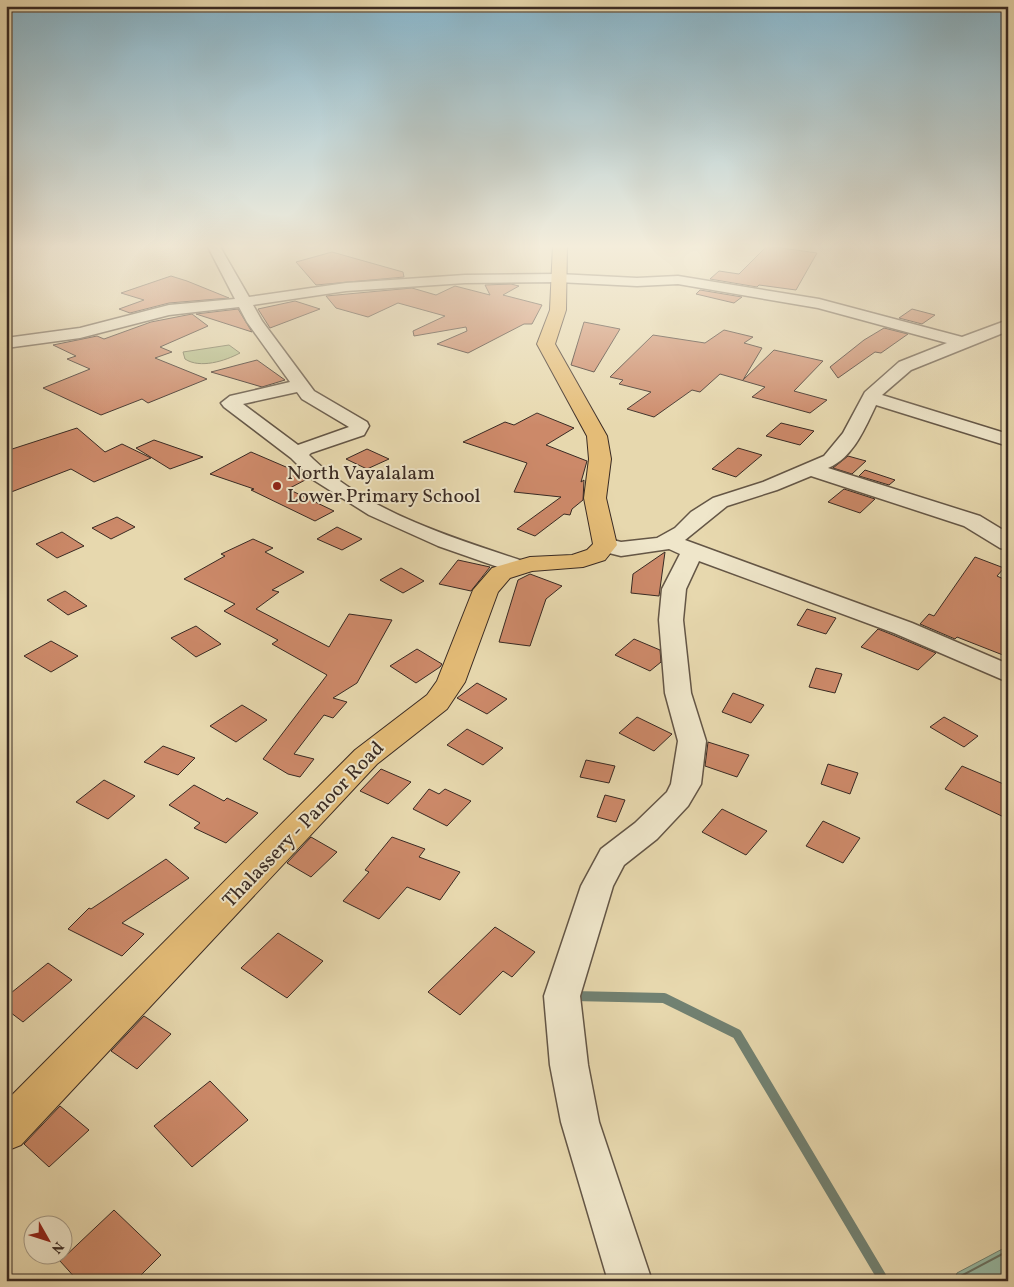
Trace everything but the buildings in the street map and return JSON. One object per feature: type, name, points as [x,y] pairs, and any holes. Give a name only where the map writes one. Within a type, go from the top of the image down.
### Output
[{"type":"main road","points":[[558,305],[546,344],[597,436],[600,458],[595,498],[605,546]]},
{"type":"main road","name":"Thalassery - Panoor Road","points":[[6,1131],[366,757],[437,702],[451,682],[486,590],[501,573],[530,564],[574,562],[596,555],[605,546]]},
{"type":"street","points":[[6,343],[80,333],[169,310],[216,305]]},
{"type":"street","points":[[247,305],[277,354],[308,395],[360,426],[357,431],[304,449],[298,454]]},
{"type":"street","points":[[824,305],[961,342]]},
{"type":"street","points":[[605,546],[621,549],[662,544],[683,532],[699,517],[720,502],[770,486],[831,460],[852,435],[870,397],[905,366],[961,342],[1005,328]]},
{"type":"street","points":[[302,385],[230,403],[298,454],[307,467],[352,498],[388,518],[425,535],[518,567]]},
{"type":"street","points":[[870,397],[1008,440]]},
{"type":"street","points":[[810,469],[972,521],[1008,543]]},
{"type":"street","points":[[668,541],[903,628],[1008,674]]},
{"type":"street","points":[[630,1281],[580,1122],[569,1065],[562,996],[597,886],[612,857],[646,831],[678,799],[686,784],[692,741],[678,693],[671,620],[674,589],[692,551]]},
{"type":"shaded area","points":[[229,345],[240,353],[212,363],[191,362],[185,359],[183,352]]},
{"type":"water","points":[[1008,1246],[1008,1281],[954,1281],[957,1273]]},
{"type":"waterway","points":[[573,996],[664,998],[737,1034],[884,1281]]},
{"type":"place","name":"North Vayalalam Lower Primary School","points":[[277,486]]}]
